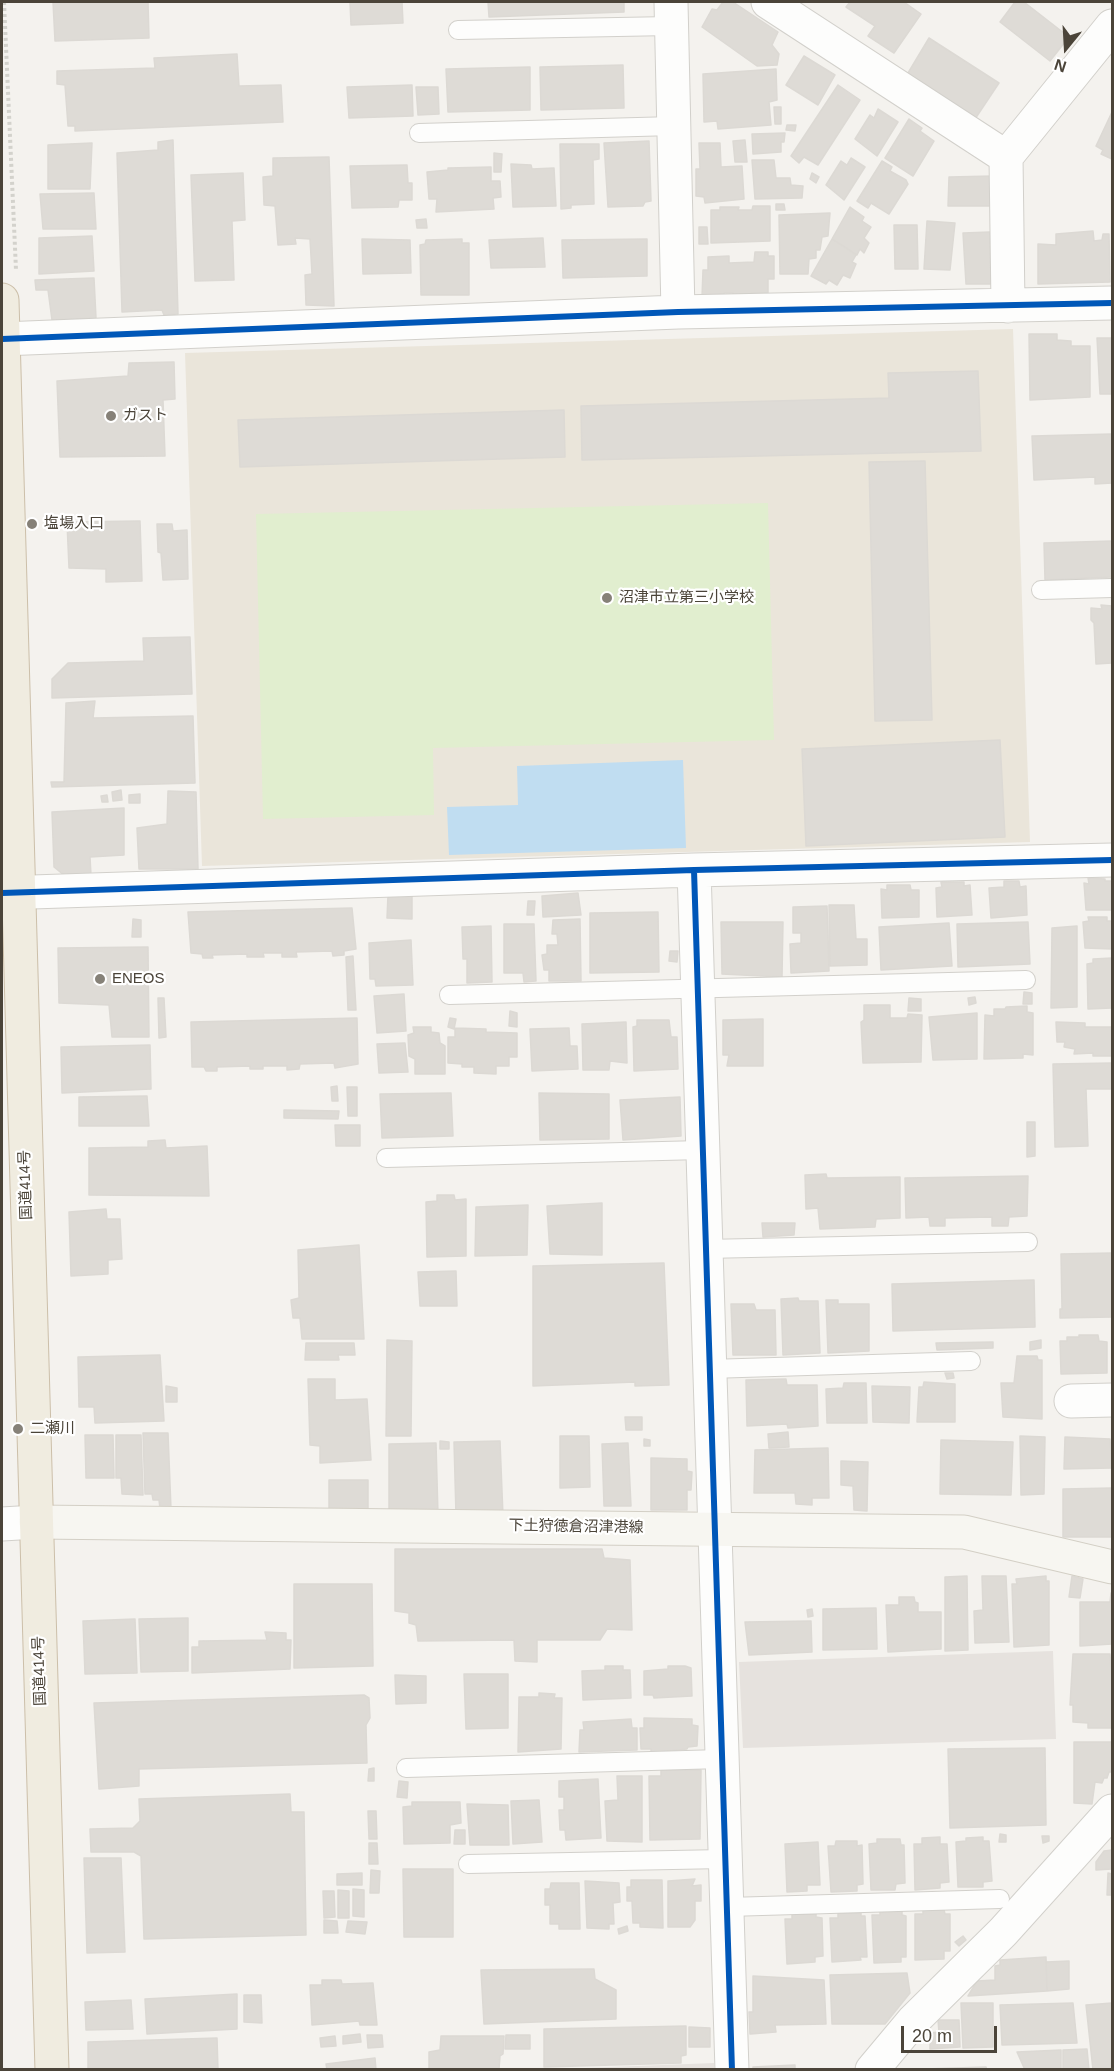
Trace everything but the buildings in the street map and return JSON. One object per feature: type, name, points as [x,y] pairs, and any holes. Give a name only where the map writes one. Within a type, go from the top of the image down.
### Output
[{"type":"highway","name":"国道414号","points":[[2,300],[10,893],[36,1522],[52,2070]]},
{"type":"main road","name":"下土狩徳倉沼津港線","points":[[36,1522],[964,1532],[1113,1567]]},
{"type":"street","points":[[768,2],[1006,157]]},
{"type":"street","points":[[671,14],[678,312]]},
{"type":"street","points":[[1008,306],[1006,157],[1113,26]]},
{"type":"street","points":[[2,339],[678,312],[1113,303]]},
{"type":"street","points":[[10,893],[694,870],[1113,860]]},
{"type":"street","points":[[694,870],[732,2070]]},
{"type":"street","points":[[1071,1401],[1113,1400]]},
{"type":"street","points":[[2,1524],[36,1522]]},
{"type":"street","points":[[872,2070],[913,2021],[1004,1932],[1113,1811]]},
{"type":"lane","points":[[458,30],[671,14]]},
{"type":"lane","points":[[419,133],[674,126]]},
{"type":"lane","points":[[1041,590],[1113,588]]},
{"type":"lane","points":[[449,995],[1026,980]]},
{"type":"lane","points":[[386,1158],[702,1150]]},
{"type":"lane","points":[[705,1249],[1028,1242]]},
{"type":"lane","points":[[709,1369],[971,1361]]},
{"type":"lane","points":[[406,1768],[721,1760]]},
{"type":"lane","points":[[468,1864],[724,1859]]},
{"type":"lane","points":[[728,1906],[1000,1899]]},
{"type":"shaded area","name":"沼津市立第三小学校","points":[[1013,329],[1030,842],[202,866],[185,353]]},
{"type":"shaded area","points":[[1053,1651],[1056,1739],[743,1748],[739,1662]]},
{"type":"shaded area","points":[[714,2063],[714,2070],[560,2069]]},
{"type":"green space","points":[[768,503],[774,740],[433,748],[434,815],[263,819],[256,514]]},
{"type":"water","points":[[683,760],[686,848],[449,855],[447,807],[518,805],[517,766]]},
{"type":"cycle path","points":[[2,339],[678,312],[1112,303]]},
{"type":"cycle path","points":[[2,893],[694,870],[1112,860]]},
{"type":"cycle path","points":[[694,870],[732,2070]]},
{"type":"place","name":"ガスト","points":[[111,416]]},
{"type":"place","name":"塩場入口","points":[[32,524]]},
{"type":"place","name":"沼津市立第三小学校","points":[[607,598]]},
{"type":"place","name":"ENEOS","points":[[100,979]]},
{"type":"place","name":"二瀬川","points":[[18,1429]]}]
